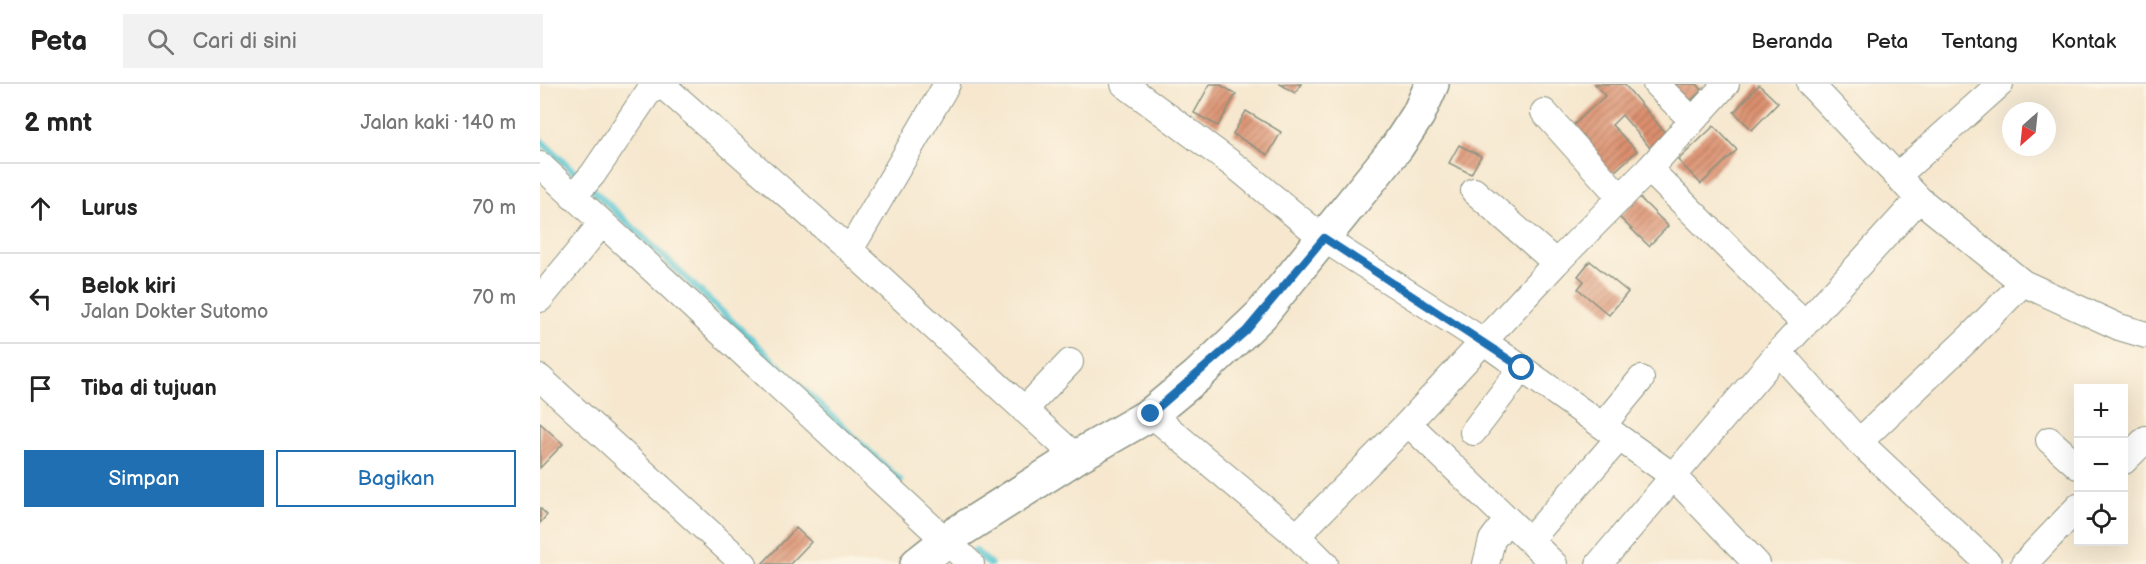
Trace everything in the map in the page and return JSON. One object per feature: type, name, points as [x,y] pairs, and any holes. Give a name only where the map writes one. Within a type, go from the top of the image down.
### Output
[{"type":"main road","points":[[917,564],[947,541],[1076,457],[1151,414],[1246,331],[1397,147],[1418,115],[1432,84]]},
{"type":"street","points":[[583,186],[654,84]]},
{"type":"street","points":[[661,84],[850,250],[1076,457]]},
{"type":"street","points":[[850,250],[947,84]]},
{"type":"street","points":[[1124,84],[1239,170],[1324,238],[1483,341],[1672,476],[1757,564]]},
{"type":"street","points":[[1656,84],[1691,119]]},
{"type":"street","points":[[1297,536],[1408,423],[1556,263],[1649,169],[1691,119],[1726,84]]},
{"type":"street","points":[[1810,84],[1919,198],[2023,282],[2119,327],[2146,335]]},
{"type":"street","points":[[1897,176],[2000,84]]},
{"type":"street","points":[[1544,112],[1621,198]]},
{"type":"street","points":[[540,165],[583,186],[602,222],[971,564]]},
{"type":"street","points":[[1649,169],[1805,324]]},
{"type":"street","points":[[1474,191],[1556,263]]},
{"type":"street","points":[[1599,564],[1779,352],[1919,198]]},
{"type":"street","points":[[540,299],[602,222]]},
{"type":"street","points":[[1859,442],[1968,339],[2023,282]]},
{"type":"street","points":[[1779,352],[1859,442],[1989,564]]},
{"type":"street","points":[[1024,410],[1070,362]]},
{"type":"street","points":[[1473,432],[1522,368]]},
{"type":"street","points":[[540,378],[744,564]]},
{"type":"street","points":[[1530,540],[1611,431],[1641,379]]},
{"type":"street","points":[[1151,414],[1297,536],[1325,564]]},
{"type":"street","points":[[1408,423],[1554,564]]},
{"type":"street","points":[[2128,457],[2146,439]]},
{"type":"street","points":[[2049,440],[2074,462]]},
{"type":"street","points":[[2024,564],[2074,512]]},
{"type":"street","points":[[1486,564],[1492,540],[1507,520]]},
{"type":"building","points":[[1210,84],[1219,84],[1236,94],[1218,126],[1194,113]]},
{"type":"building","points":[[1280,84],[1301,84],[1295,93]]},
{"type":"building","points":[[1595,84],[1624,84],[1667,135],[1651,149],[1622,115],[1612,125],[1637,151],[1612,174],[1569,129],[1605,96]]},
{"type":"building","points":[[1661,84],[1697,84],[1702,90],[1683,108]]},
{"type":"building","points":[[1759,85],[1778,103],[1752,130],[1734,112]]},
{"type":"building","points":[[1246,111],[1281,132],[1268,155],[1233,134]]},
{"type":"building","points":[[1714,126],[1737,150],[1701,184],[1678,160]]},
{"type":"building","points":[[1459,145],[1481,156],[1471,174],[1449,163]]},
{"type":"building","points":[[1639,197],[1668,226],[1649,246],[1619,217]]},
{"type":"building","points":[[1590,261],[1628,292],[1609,315],[1578,289],[1584,281],[1578,276]]},
{"type":"building","points":[[540,423],[563,444],[540,468]]},
{"type":"building","points":[[540,508],[547,515],[540,523]]},
{"type":"building","points":[[796,528],[811,542],[790,564],[762,564]]},
{"type":"waterway","points":[[540,140],[582,179]]},
{"type":"waterway","points":[[590,187],[900,481]]},
{"type":"waterway","points":[[975,551],[990,564]]},
{"type":"route","points":[[1151,414],[1246,331],[1324,238],[1522,368]]}]
